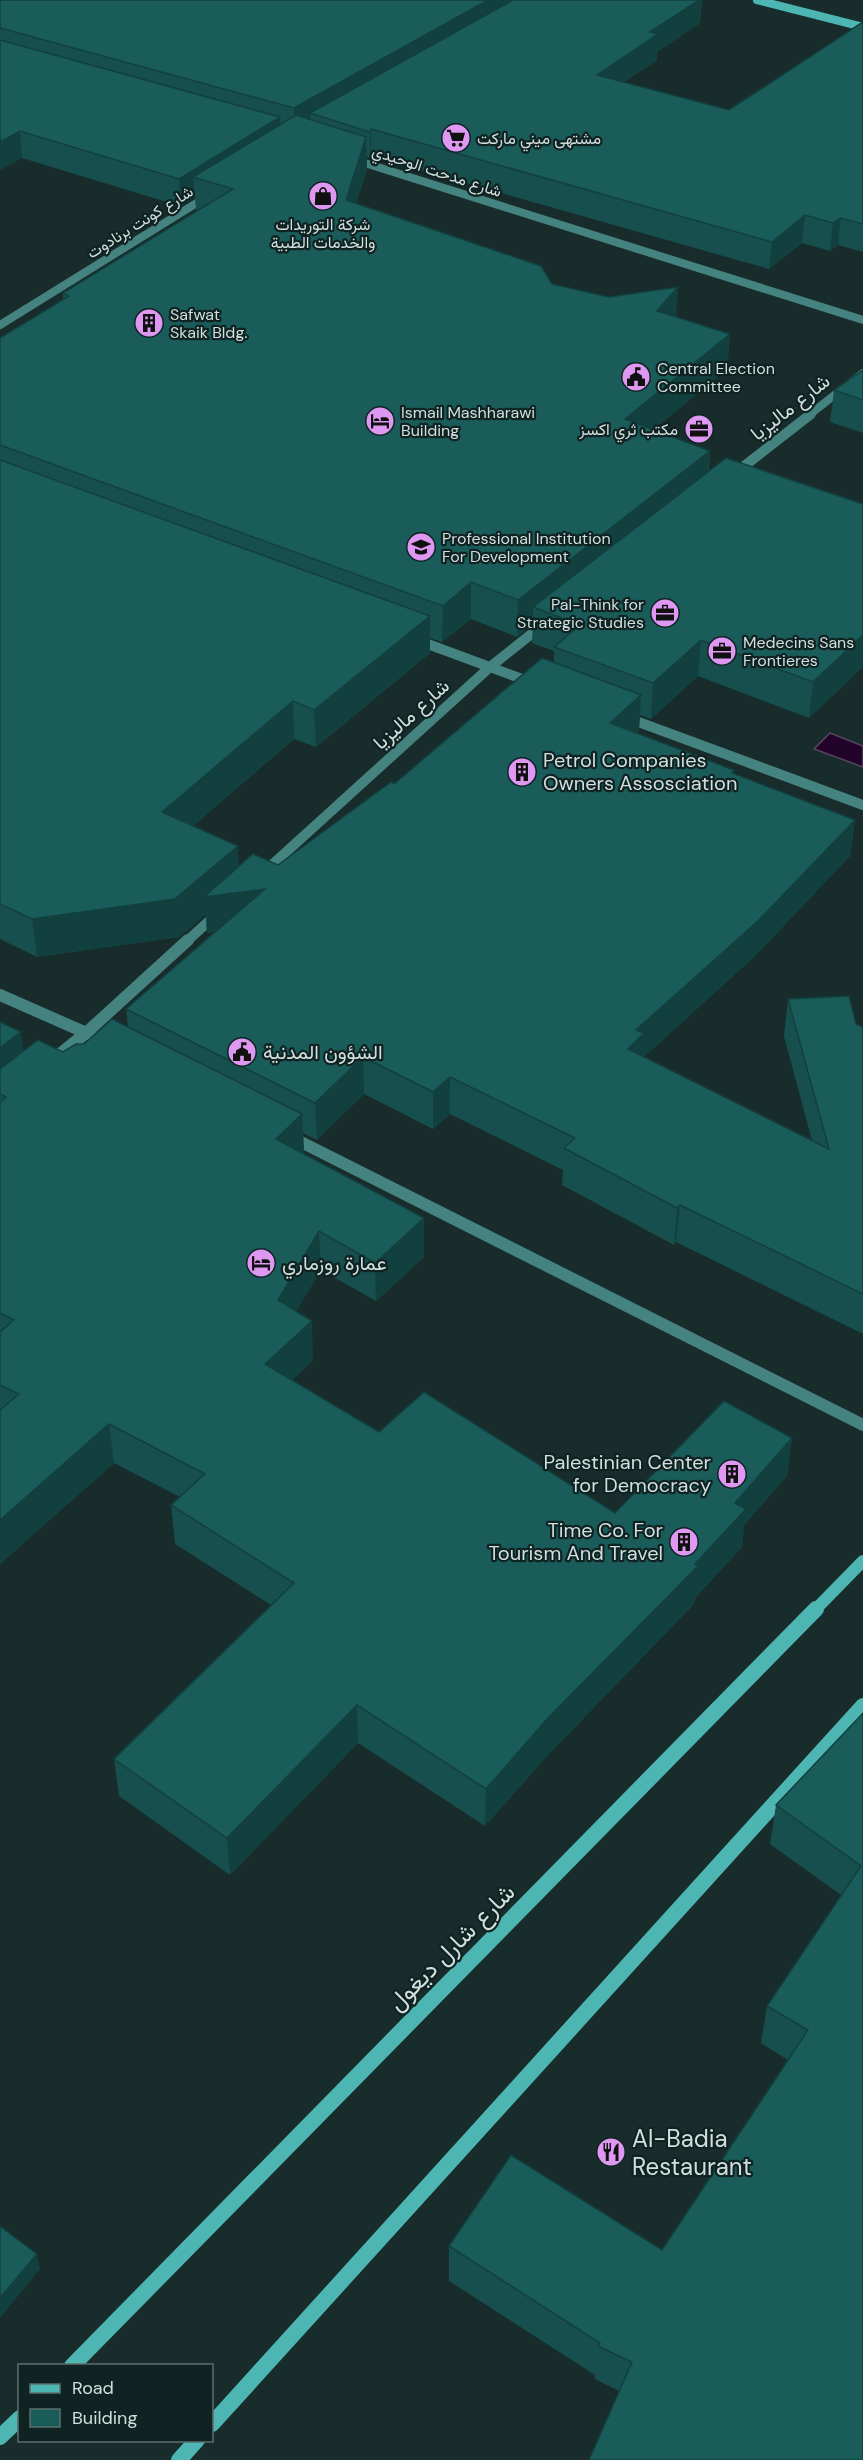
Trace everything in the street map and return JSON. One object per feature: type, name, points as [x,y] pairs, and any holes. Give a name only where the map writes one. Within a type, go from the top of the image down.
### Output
[{"type":"main road","points":[[758,0],[863,27]]},
{"type":"main road","name":"شارع شارل ديغول","points":[[74,2364],[863,1561]]},
{"type":"main road","points":[[213,2423],[863,1706]]},
{"type":"main road","points":[[0,2437],[18,2420]]},
{"type":"main road","points":[[179,2460],[195,2442]]},
{"type":"street","name":"شارع مدحت الوحيدي","points":[[342,155],[863,320]]},
{"type":"street","name":"شارع كونت برنادوت","points":[[0,326],[217,190]]},
{"type":"street","name":"شارع ماليزيا","points":[[723,483],[863,373]]},
{"type":"street","name":"شارع ماليزيا","points":[[253,882],[490,667],[555,615]]},
{"type":"street","points":[[412,638],[544,687]]},
{"type":"street","points":[[610,711],[863,805]]},
{"type":"street","points":[[43,1067],[86,1033],[226,906]]},
{"type":"street","points":[[0,995],[107,1044]]},
{"type":"street","points":[[277,1130],[863,1425]]},
{"type":"shaded area","points":[[830,733],[863,746],[863,767],[814,749]]},
{"type":"building","points":[[0,0],[488,0],[294,108],[0,28]]},
{"type":"building","points":[[513,0],[699,0],[650,32],[658,34],[597,75],[729,110],[863,22],[863,224],[841,218],[833,223],[805,215],[772,242],[371,129],[370,132],[310,113]]},
{"type":"building","points":[[0,40],[280,117],[179,179],[20,131],[0,142]]},
{"type":"building","points":[[296,115],[366,137],[346,200],[541,266],[552,284],[609,297],[678,287],[657,311],[730,334],[625,419],[710,451],[518,600],[471,582],[443,606],[0,445],[0,338],[69,296],[63,293],[233,189],[193,177]]},
{"type":"building","points":[[863,370],[863,400],[834,390]]},
{"type":"building","points":[[726,458],[863,504],[863,635],[813,682],[701,640],[653,683],[554,647],[580,625],[533,607]]},
{"type":"building","points":[[0,460],[430,616],[314,710],[293,701],[162,812],[238,846],[175,899],[32,919],[0,904]]},
{"type":"building","points":[[542,658],[641,695],[610,723],[734,770],[732,773],[855,820],[759,920],[636,1030],[644,1033],[628,1049],[829,1149],[788,999],[849,996],[856,1024],[863,1027],[863,1294],[680,1205],[677,1208],[564,1148],[575,1138],[450,1077],[433,1092],[363,1057],[315,1103],[126,1009],[265,889],[204,897],[253,854],[278,865],[391,782],[394,784]]},
{"type":"building","points":[[112,1019],[302,1114],[276,1139],[424,1218],[375,1263],[319,1231],[278,1300],[312,1321],[265,1364],[379,1432],[424,1392],[615,1513],[724,1401],[792,1438],[735,1503],[746,1509],[695,1564],[698,1566],[548,1718],[486,1789],[357,1705],[227,1838],[114,1759],[294,1583],[171,1505],[205,1474],[109,1424],[0,1520],[0,1410],[19,1394],[0,1385],[0,1332],[14,1320],[0,1313],[0,1103],[6,1097],[0,1094],[0,1069],[38,1040],[63,1052],[76,1044],[84,1044]]},
{"type":"building","points":[[0,1022],[21,1032],[0,1048]]},
{"type":"building","points":[[863,1713],[863,2460],[589,2460],[632,2362],[598,2346],[600,2343],[449,2246],[511,2155],[662,2250],[808,2030],[767,2006],[861,1866],[776,1805]]},
{"type":"building","points":[[0,2226],[37,2254],[0,2298]]},
{"type":"place","name":"مشتهى ميني ماركت","points":[[456,138]]},
{"type":"place","name":"شركة التوريدات والخدمات الطبية","points":[[323,196]]},
{"type":"place","name":"Safwat Skaik Bldg.","points":[[149,323]]},
{"type":"place","name":"Central Election Committee","points":[[636,377]]},
{"type":"place","name":"Ismail Mashharawi Building","points":[[380,421]]},
{"type":"place","name":"مكتب ثري اكسز","points":[[699,429]]},
{"type":"place","name":"Professional Institution For Development","points":[[421,547]]},
{"type":"place","name":"Pal-Think for Strategic Studies","points":[[665,613]]},
{"type":"place","name":"Medecins Sans Frontieres","points":[[722,651]]},
{"type":"place","name":"Petrol Companies Owners Assosciation","points":[[522,772]]},
{"type":"place","name":"الشؤون المدنية","points":[[242,1052]]},
{"type":"place","name":"عمارة روزماري","points":[[261,1263]]},
{"type":"place","name":"Palestinian Center for Democracy","points":[[732,1474]]},
{"type":"place","name":"Time Co. For Tourism And Travel","points":[[684,1542]]},
{"type":"place","name":"Al-Badia Restaurant","points":[[611,2152]]}]
